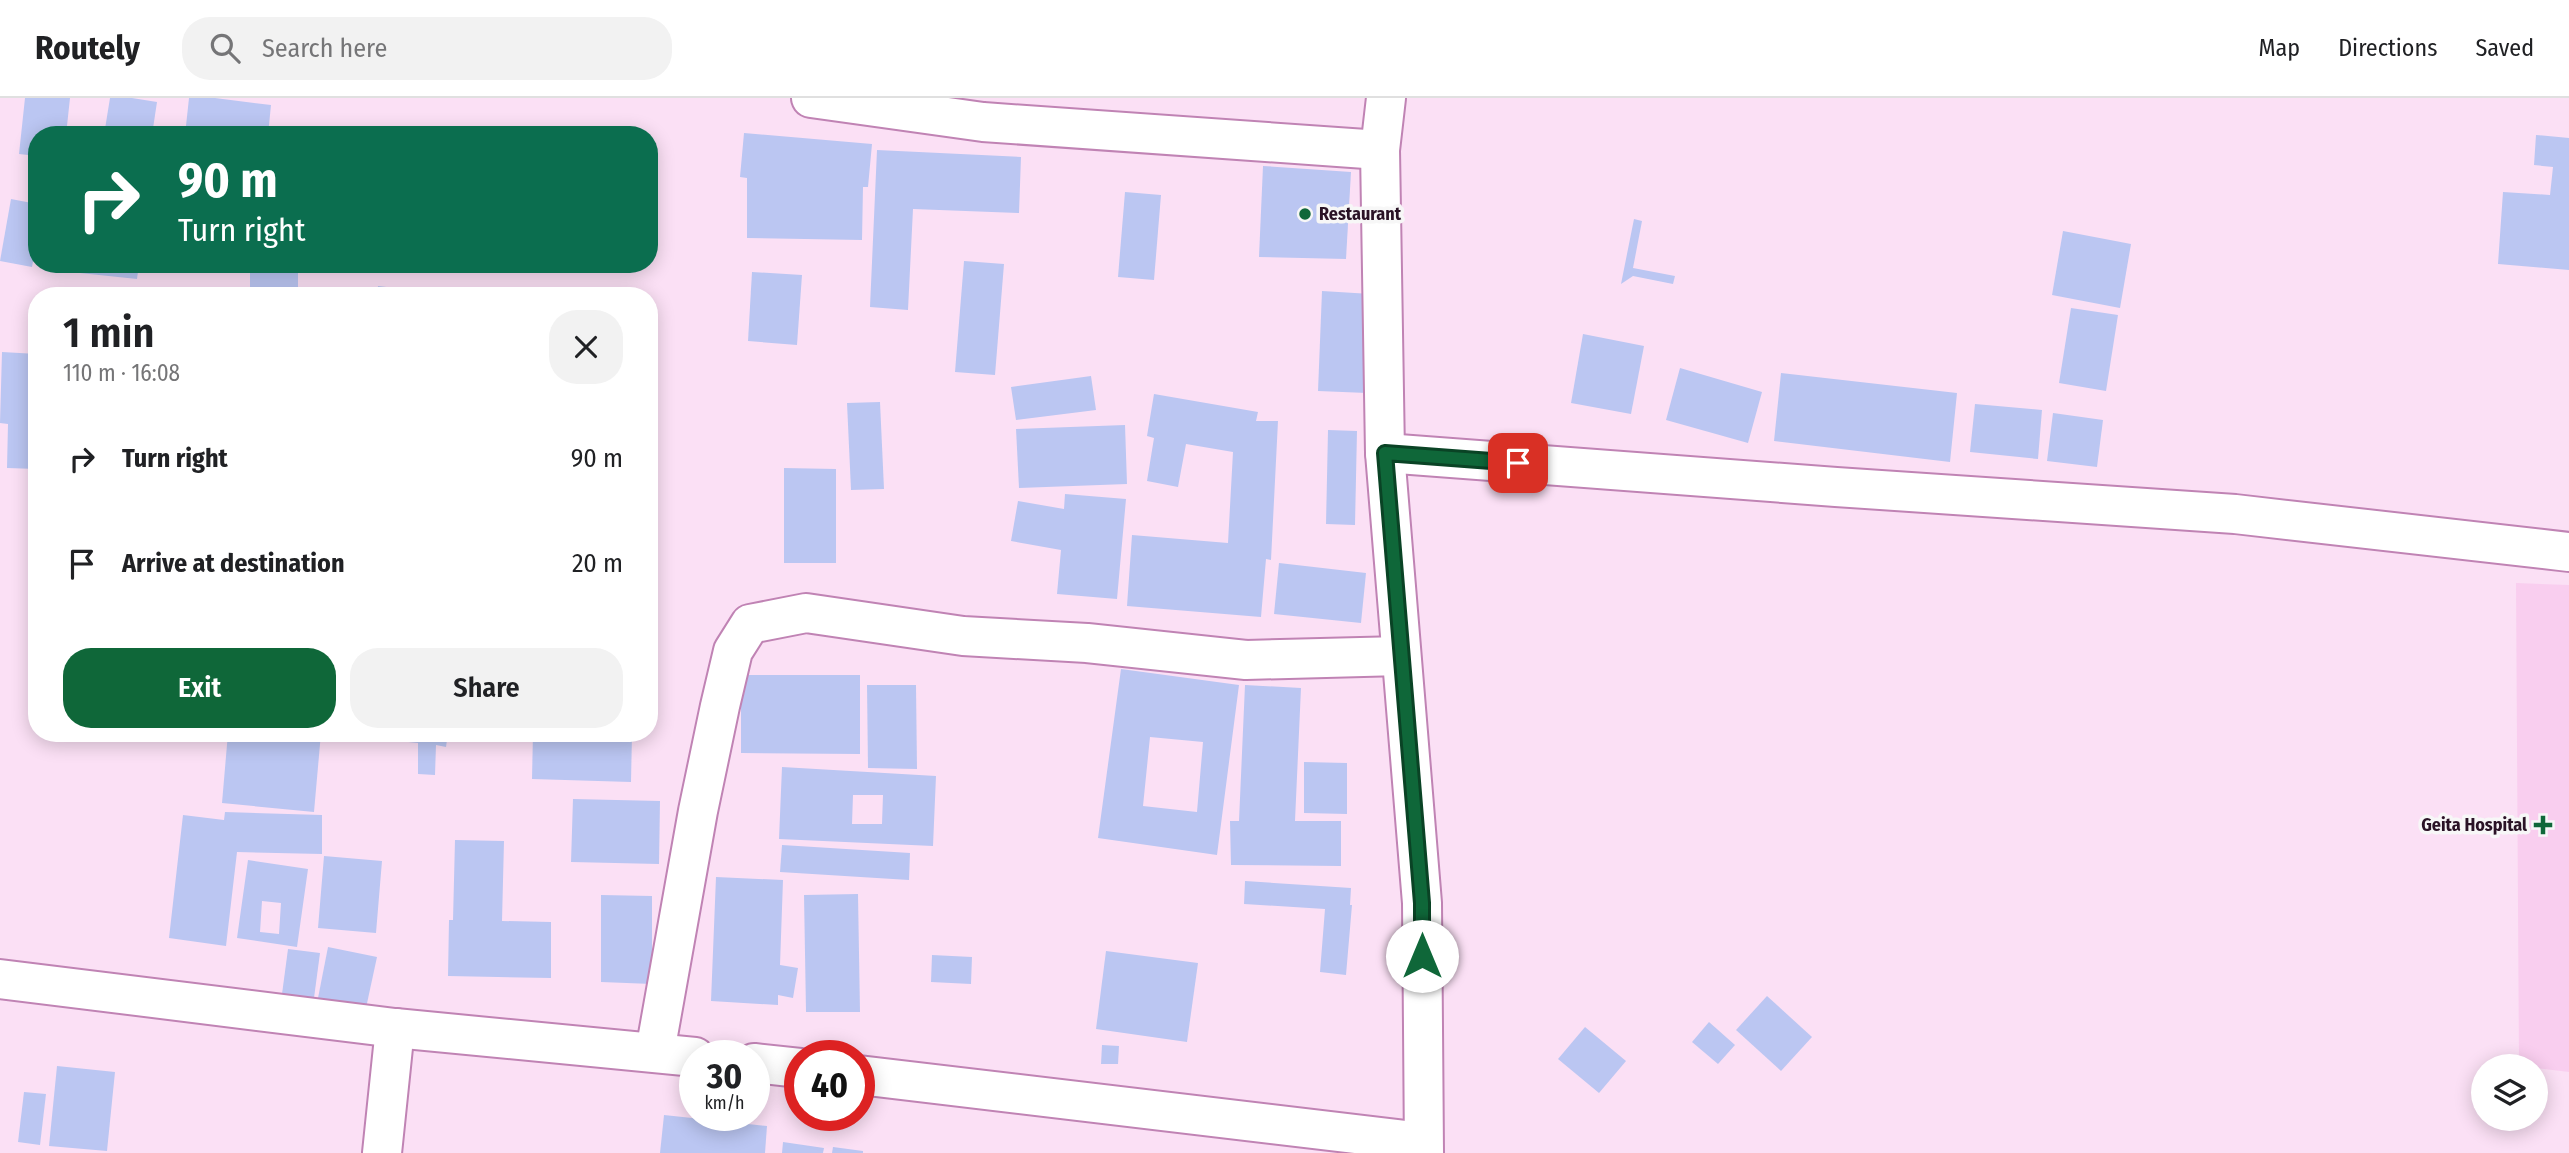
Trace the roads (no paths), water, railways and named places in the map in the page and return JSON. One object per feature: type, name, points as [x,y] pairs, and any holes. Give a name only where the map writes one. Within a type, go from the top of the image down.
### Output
[{"type":"street","points":[[811,98],[983,122],[1380,150]]},
{"type":"street","points":[[875,1077],[1424,1148],[1422,903],[1385,453],[1380,150],[1386,98]]},
{"type":"street","points":[[1385,453],[2235,514],[2569,551]]},
{"type":"street","points":[[655,1052],[698,811],[720,706],[733,651],[750,624],[806,613],[963,636],[1087,643],[1246,660],[1401,656]]},
{"type":"street","points":[[0,979],[395,1028],[679,1054]]},
{"type":"street","points":[[382,1153],[395,1028]]},
{"type":"place","name":"Restaurant","points":[[1305,214]]},
{"type":"place","name":"Geita Hospital","points":[[2543,825]]}]
